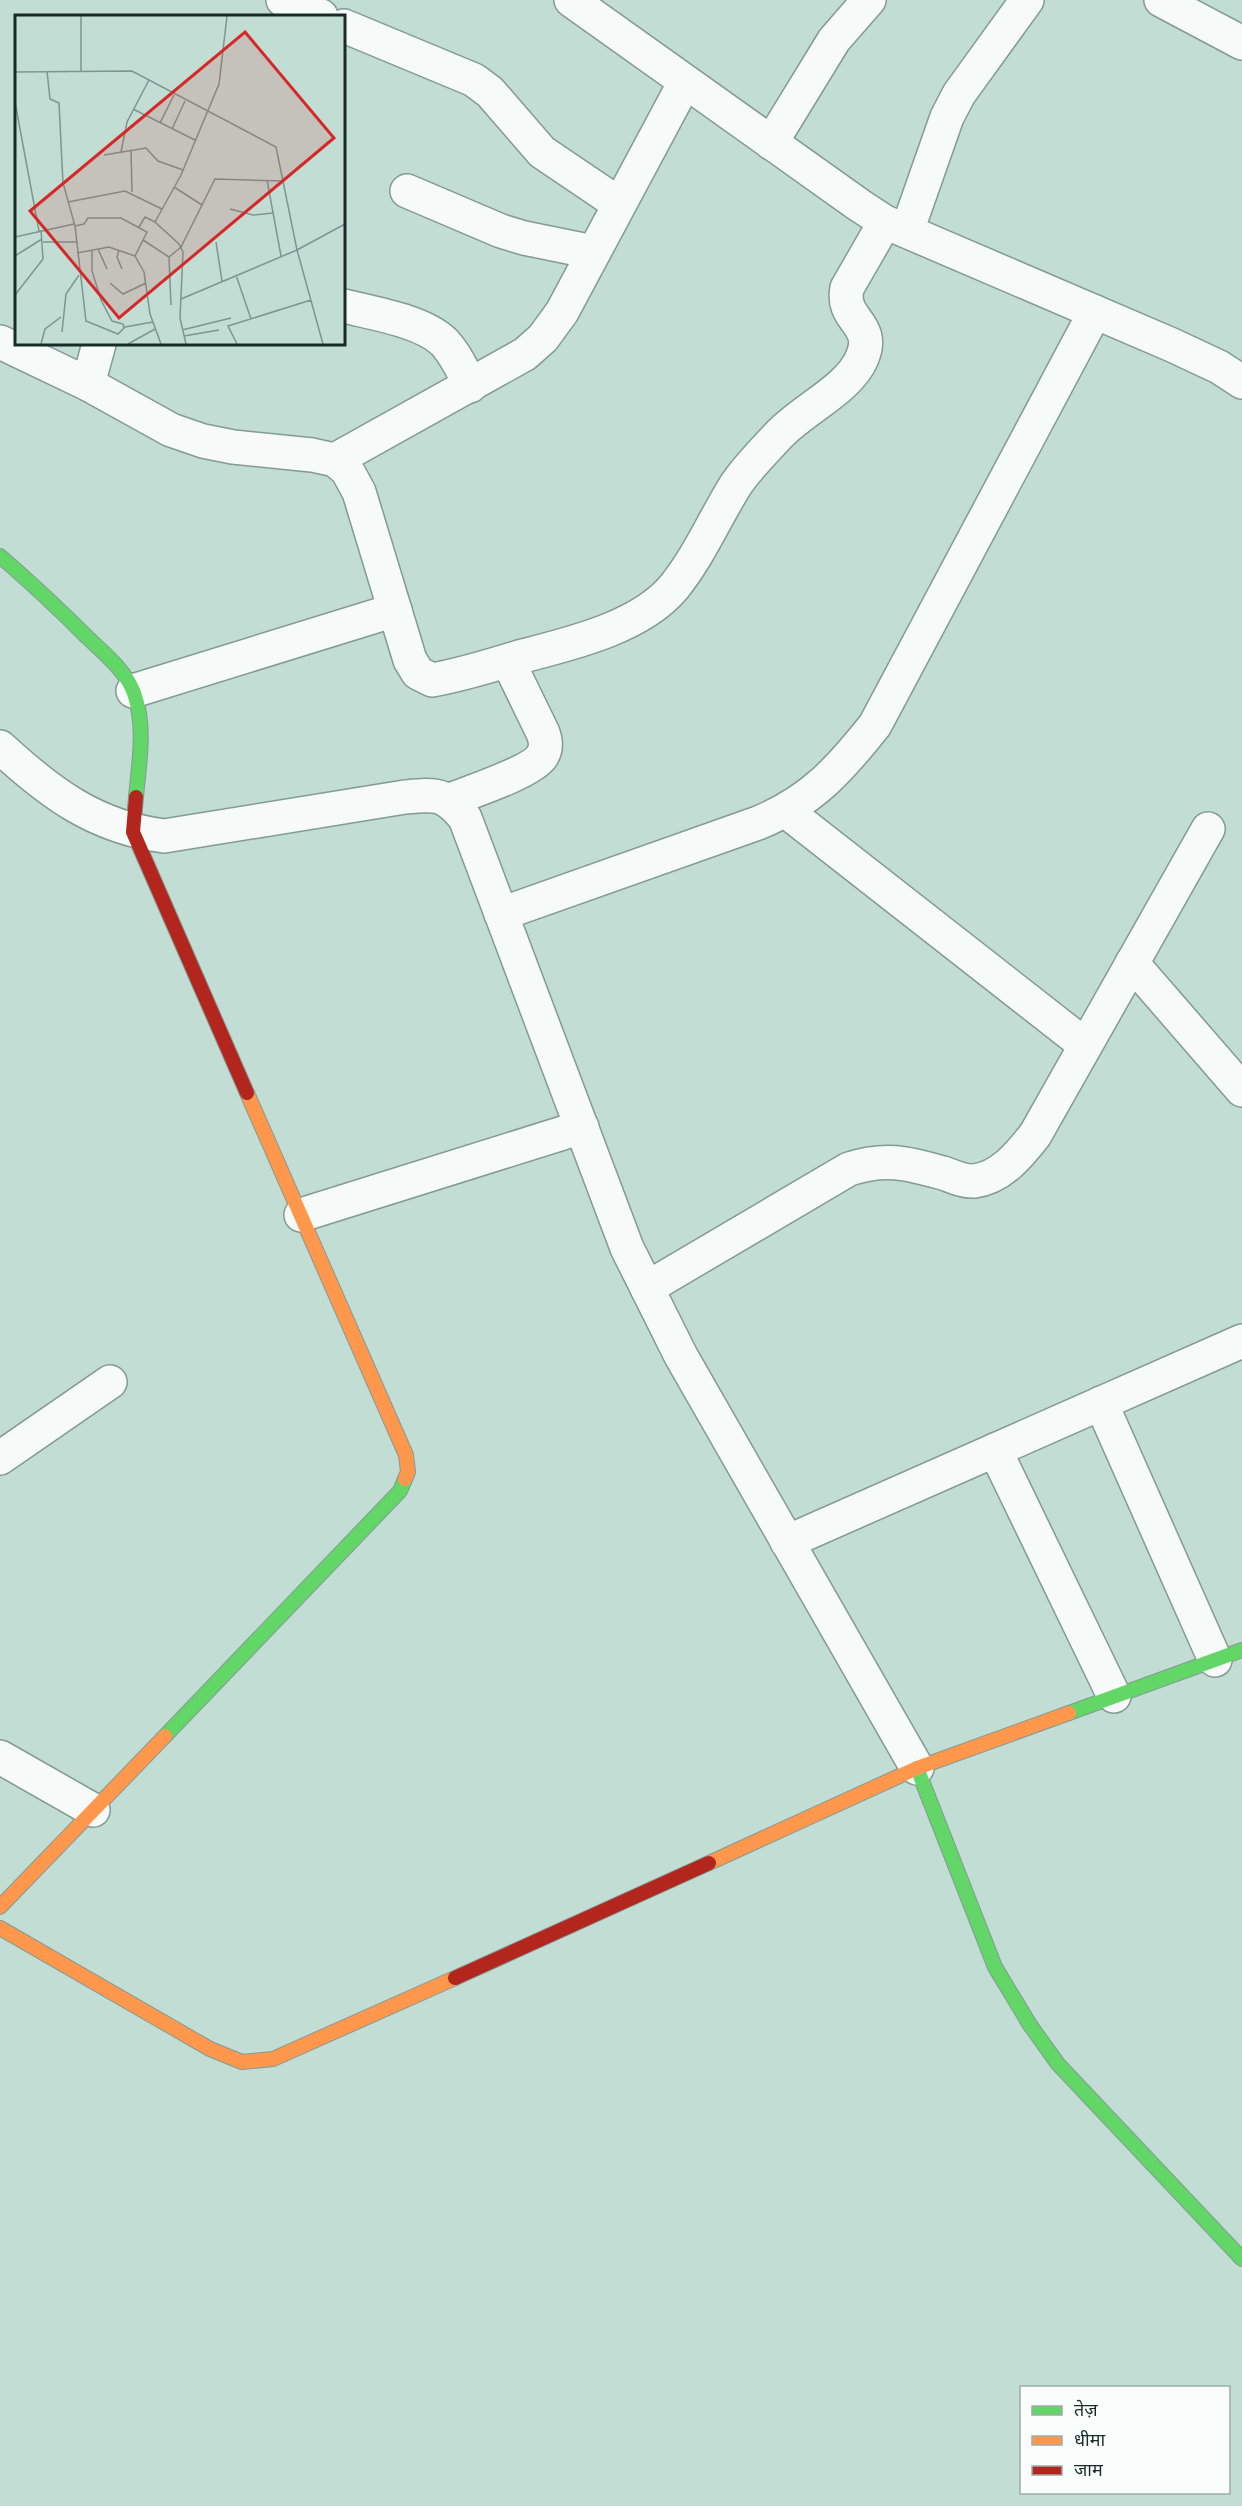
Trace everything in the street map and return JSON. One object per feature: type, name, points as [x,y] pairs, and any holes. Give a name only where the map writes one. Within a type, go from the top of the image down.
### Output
[{"type":"street","points":[[283,0],[319,15]]},
{"type":"street","points":[[571,0],[771,143],[896,226],[1219,367],[1242,382]]},
{"type":"street","points":[[771,143],[834,40],[869,0]]},
{"type":"street","points":[[0,342],[88,384],[171,430],[203,441],[233,447],[312,455],[335,460],[347,470],[358,492],[410,660],[418,673],[432,680],[574,642],[609,629],[654,606],[672,589],[695,559],[736,485],[783,429],[843,382],[862,358],[865,345],[864,332],[846,308],[844,299],[847,288],[896,226],[959,94],[1027,0]]},
{"type":"street","points":[[1161,0],[1242,43]]},
{"type":"street","points":[[345,26],[474,80],[490,92],[542,152],[619,204]]},
{"type":"street","points":[[335,460],[517,359],[543,338],[562,312],[685,81]]},
{"type":"street","points":[[407,190],[479,223],[509,233],[593,252]]},
{"type":"street","points":[[345,306],[412,324],[431,332],[443,341],[460,362],[470,386]]},
{"type":"street","points":[[501,914],[758,824],[786,812],[815,792],[842,766],[875,725],[1095,312]]},
{"type":"street","points":[[88,384],[99,345]]},
{"type":"street","points":[[0,556],[42,592],[114,663],[133,691],[139,714],[141,742],[133,832],[406,1455],[408,1472],[400,1491],[0,1907]]},
{"type":"street","points":[[133,691],[395,610]]},
{"type":"street","points":[[0,747],[57,794],[84,811],[133,832],[164,836],[430,795],[450,800],[513,775],[542,756],[546,744],[543,734],[508,661]]},
{"type":"street","points":[[450,800],[465,818],[627,1248],[681,1356],[917,1768],[995,1967],[1030,2025],[1058,2064],[1242,2259]]},
{"type":"street","points":[[786,812],[1085,1045]]},
{"type":"street","points":[[646,1288],[849,1169],[871,1162],[894,1162],[974,1181],[993,1175],[1014,1161],[1035,1135],[1208,829]]},
{"type":"street","points":[[1132,963],[1242,1090]]},
{"type":"street","points":[[301,1215],[582,1127]]},
{"type":"street","points":[[787,1542],[1242,1341]]},
{"type":"street","points":[[0,1458],[110,1382]]},
{"type":"street","points":[[0,1928],[210,2049],[242,2062],[273,2059],[324,2039],[917,1768],[1229,1655],[1101,1403]]},
{"type":"street","points":[[995,1450],[1114,1696]]},
{"type":"street","points":[[0,1757],[93,1810]]},
{"type":"traffic: fast","points":[[0,556],[107,656],[126,677],[134,693],[140,719],[140,758],[136,797]]},
{"type":"traffic: fast","points":[[165,1736],[400,1491],[405,1479]]},
{"type":"traffic: fast","points":[[1069,1713],[1242,1650]]},
{"type":"traffic: fast","points":[[917,1768],[995,1967],[1030,2025],[1058,2064],[1242,2259]]},
{"type":"traffic: slow","points":[[247,1093],[406,1455],[408,1472],[405,1479]]},
{"type":"traffic: slow","points":[[709,1863],[917,1768],[1069,1713]]},
{"type":"traffic: slow","points":[[0,1907],[165,1736]]},
{"type":"traffic: slow","points":[[0,1928],[210,2049],[242,2062],[273,2059],[455,1978]]},
{"type":"traffic: jam","points":[[136,797],[133,832],[247,1093]]},
{"type":"traffic: jam","points":[[455,1978],[709,1863]]}]
